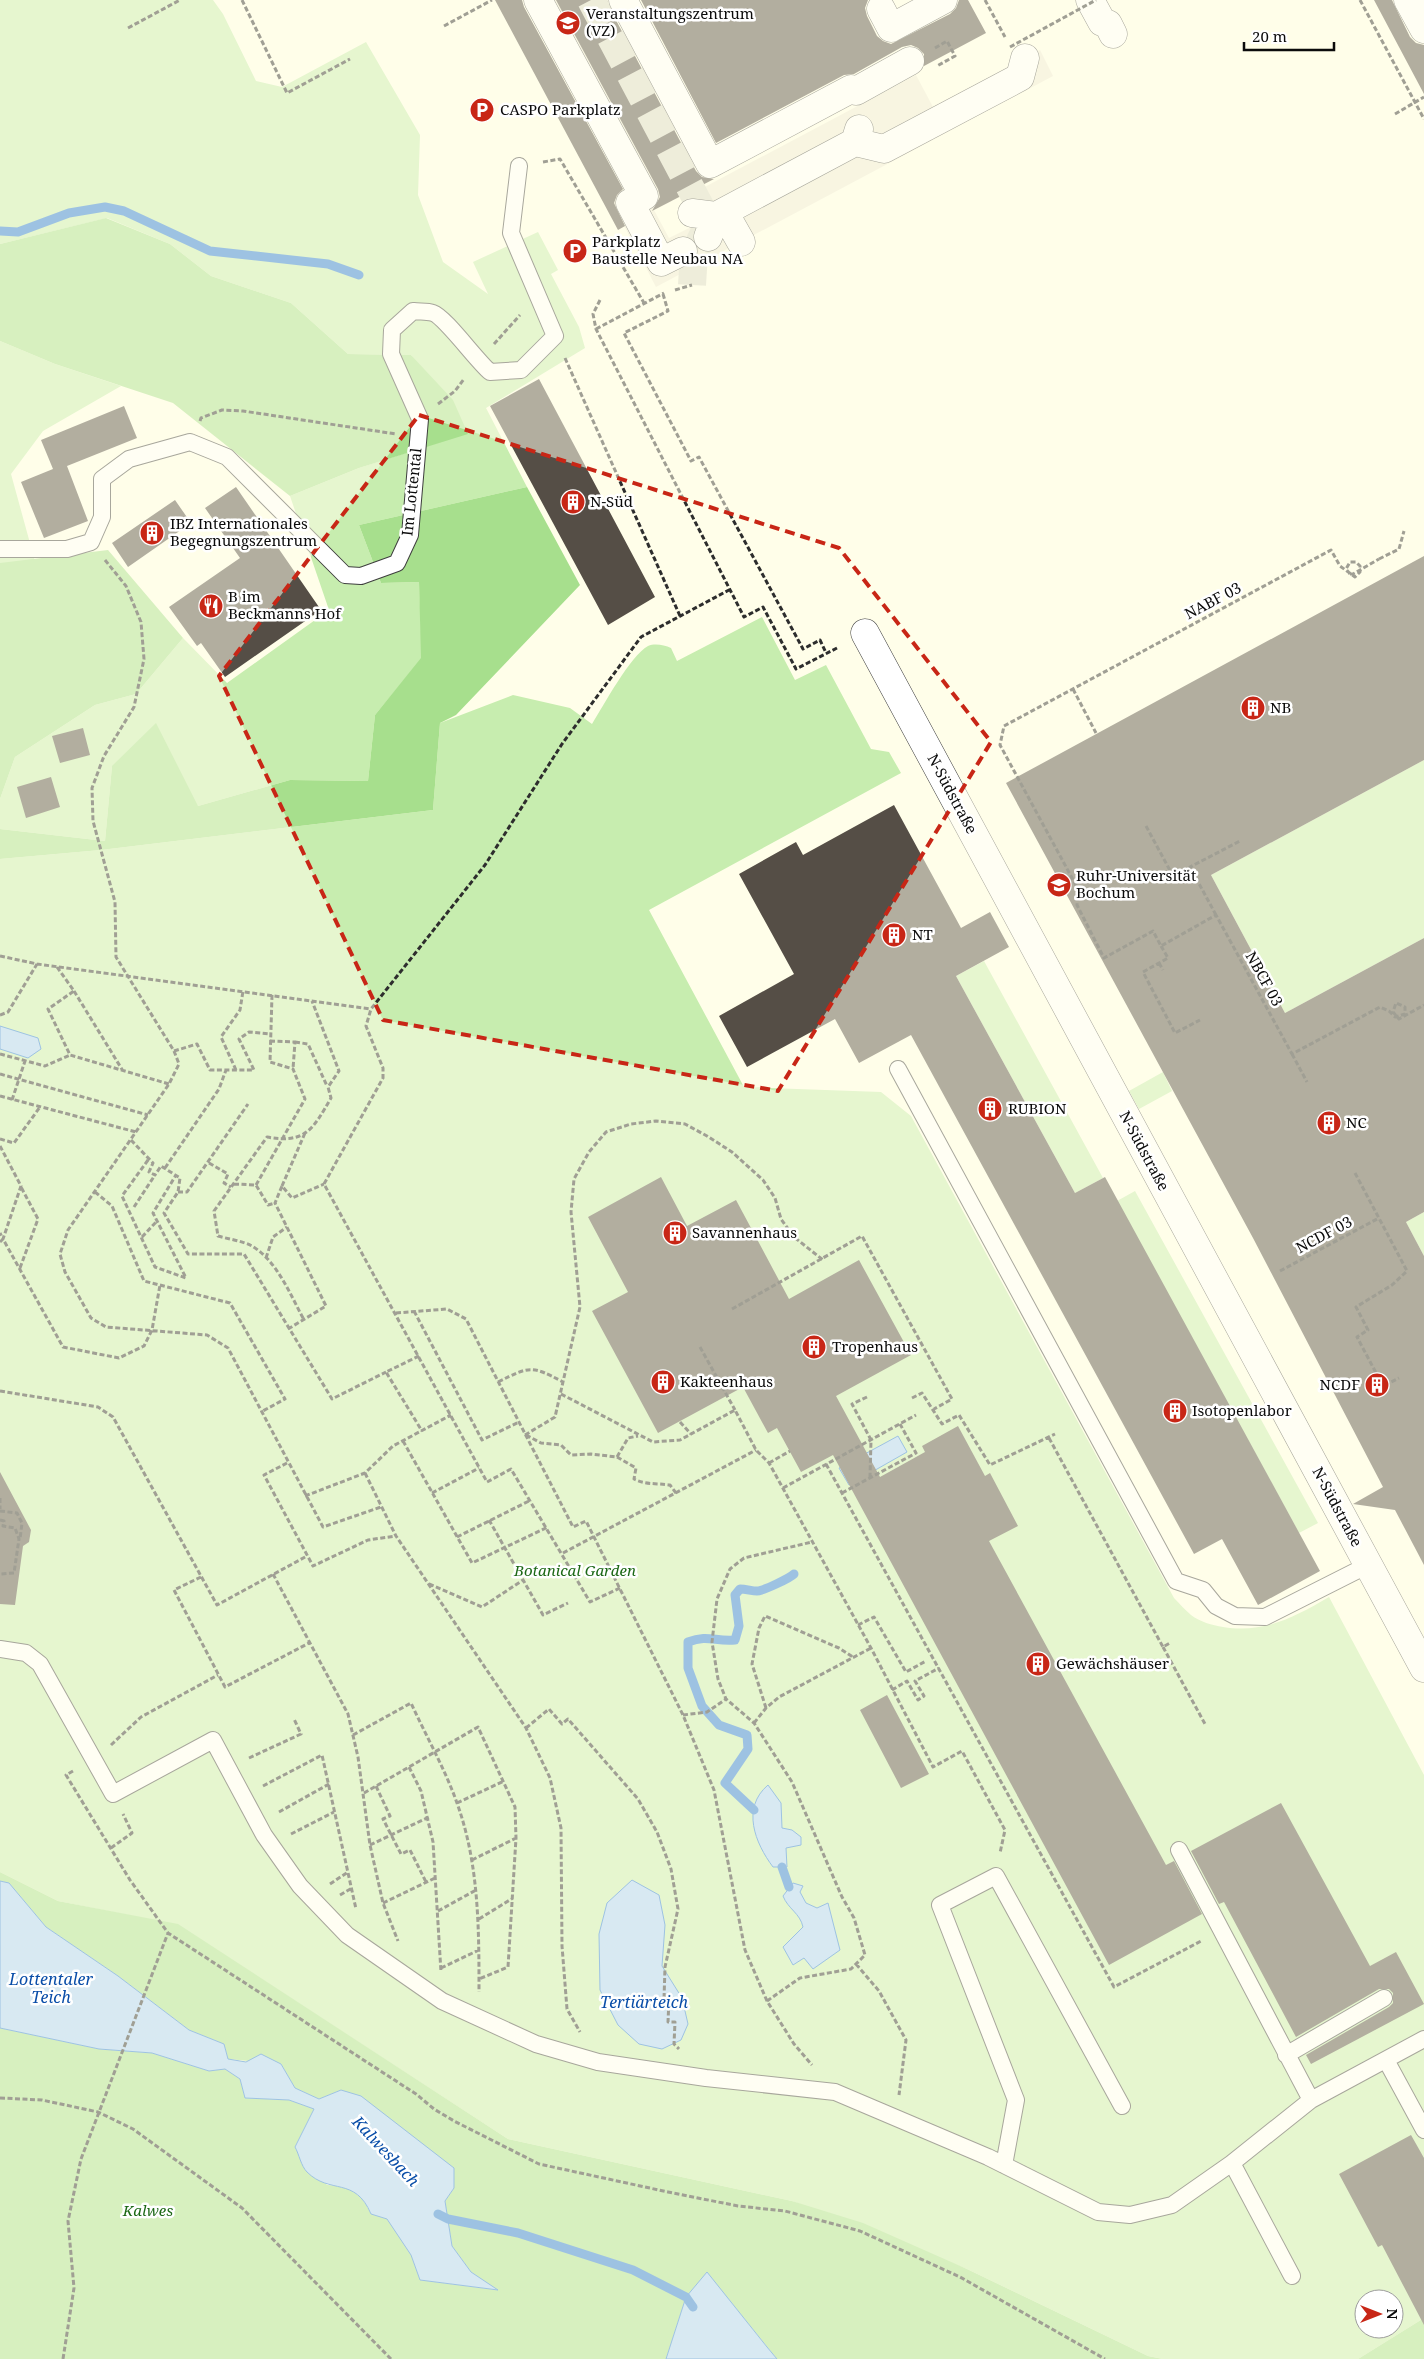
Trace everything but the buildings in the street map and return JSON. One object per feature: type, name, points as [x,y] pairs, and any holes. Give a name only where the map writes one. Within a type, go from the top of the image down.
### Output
[{"type":"street","points":[[538,0],[644,196],[630,203],[661,262],[683,250]]},
{"type":"street","points":[[623,0],[710,164],[851,89],[856,91],[918,57],[886,18],[943,0]]},
{"type":"street","points":[[1090,0],[1102,22],[1108,24],[1113,34]]},
{"type":"street","points":[[1408,0],[1424,30]]},
{"type":"street","points":[[741,242],[710,219],[857,136],[884,149],[1020,78],[1012,52]]},
{"type":"street","name":"N-Südstraße","points":[[865,633],[1424,1668]]},
{"type":"lane","points":[[519,166],[511,233],[555,336]]},
{"type":"lane","name":"Im Lottental","points":[[91,542],[102,518],[102,480],[128,459],[190,442],[226,456],[345,575],[361,576],[397,563],[410,535],[420,419],[391,354],[392,330],[413,312],[434,313],[453,331],[477,361],[490,372],[520,370],[555,336]]},
{"type":"lane","points":[[0,549],[67,549],[91,542]]},
{"type":"lane","points":[[898,1069],[1176,1581],[1203,1590],[1216,1606],[1235,1616],[1265,1617],[1368,1565]]},
{"type":"lane","points":[[0,1649],[26,1654],[40,1664],[113,1794],[213,1740],[264,1835],[300,1886],[347,1934],[413,1982],[442,2001],[478,2020],[536,2044],[598,2062],[706,2078],[835,2092],[1004,2165],[1098,2212],[1130,2215],[1172,2205],[1232,2163],[1311,2100],[1424,2039]]},
{"type":"lane","points":[[1179,1850],[1311,2100]]},
{"type":"lane","points":[[1004,2165],[1016,2100],[940,1905],[996,1876],[1122,2106]]},
{"type":"lane","points":[[1286,2055],[1384,1998]]},
{"type":"lane","points":[[1386,2060],[1424,2130]]},
{"type":"lane","points":[[1232,2163],[1292,2276]]},
{"type":"path","points":[[128,28],[180,0]]},
{"type":"path","points":[[242,0],[287,92],[350,59]]},
{"type":"path","points":[[444,26],[492,0]]},
{"type":"path","points":[[985,0],[1012,52],[1096,0]]},
{"type":"path","points":[[1360,0],[1424,119]]},
{"type":"path","points":[[1395,114],[1424,97]]},
{"type":"path","points":[[519,166],[560,159],[644,303]]},
{"type":"path","points":[[596,329],[663,294],[692,285]]},
{"type":"path","points":[[600,300],[593,314],[596,329],[729,590],[744,617],[763,607],[796,669],[826,653],[820,640],[803,649],[699,456],[691,461],[624,332],[668,311],[663,294]]},
{"type":"path","points":[[477,361],[537,296]]},
{"type":"path","points":[[555,336],[680,616]]},
{"type":"path","points":[[201,418],[222,410],[243,411],[418,438]]},
{"type":"path","name":"NABF 03","points":[[1161,946],[1153,931],[1104,958],[1077,905],[1078,889],[1000,745],[1004,726],[1331,550],[1340,566],[1355,576],[1360,572],[1360,566],[1356,562],[1350,562],[1347,566],[1350,574],[1353,574],[1379,559],[1399,549],[1404,531]]},
{"type":"path","points":[[91,542],[126,586],[141,622],[144,659],[134,706],[104,756],[92,788],[93,821],[115,902],[116,957],[174,1051],[179,1064],[169,1084],[68,1230],[60,1254],[65,1272],[91,1318],[106,1326],[207,1335],[228,1348],[322,1527],[381,1507]]},
{"type":"path","points":[[282,1186],[292,1198],[324,1184],[383,1078],[383,1068],[366,1026],[371,1009],[485,865],[562,744],[641,636],[729,590]]},
{"type":"path","points":[[1073,689],[1096,733]]},
{"type":"path","points":[[1146,826],[1173,876],[1240,841]]},
{"type":"path","name":"NBCF 03","points":[[1190,867],[1306,1082]]},
{"type":"path","points":[[1200,1020],[1175,1033],[1143,972],[1168,958],[1161,946],[1216,915]]},
{"type":"path","points":[[0,956],[57,967],[371,1009]]},
{"type":"path","points":[[0,1016],[8,1012],[36,964]]},
{"type":"path","points":[[1159,964],[1163,970]]},
{"type":"path","points":[[57,967],[124,1071]]},
{"type":"path","points":[[70,1054],[48,1009],[74,991]]},
{"type":"path","points":[[236,1070],[221,1037],[240,1010],[243,991]]},
{"type":"path","points":[[272,996],[270,1062],[293,1069]]},
{"type":"path","points":[[312,1000],[339,1071],[328,1087]]},
{"type":"path","points":[[1292,1054],[1380,1007],[1390,1011],[1396,1018],[1404,1014],[1405,1007],[1396,1003],[1393,1012],[1399,1019],[1424,1005]]},
{"type":"path","points":[[174,1051],[197,1044],[210,1070],[254,1070],[239,1040],[249,1032],[271,1034]]},
{"type":"path","points":[[270,1041],[308,1044],[328,1087],[331,1098],[314,1126],[295,1139],[283,1140],[267,1137],[214,1211],[218,1236],[251,1246],[266,1258],[283,1280],[303,1318]]},
{"type":"path","points":[[256,1184],[283,1140],[305,1098],[293,1069],[295,1042]]},
{"type":"path","points":[[0,1054],[45,1066],[70,1054],[169,1084]]},
{"type":"path","points":[[12,1100],[25,1061]]},
{"type":"path","points":[[165,1168],[219,1089],[226,1070]]},
{"type":"path","points":[[0,1074],[148,1115]]},
{"type":"path","points":[[0,1096],[136,1132]]},
{"type":"path","points":[[178,1192],[187,1192],[248,1104]]},
{"type":"path","points":[[0,1139],[14,1143],[40,1107]]},
{"type":"path","points":[[525,1434],[555,1417],[580,1307],[571,1212],[574,1179],[589,1152],[606,1132],[631,1124],[656,1121],[685,1124],[708,1136],[732,1152],[763,1180],[775,1198],[781,1219],[794,1237],[822,1260]]},
{"type":"path","points":[[288,1329],[303,1318],[326,1306],[275,1203],[305,1132]]},
{"type":"path","points":[[131,1140],[153,1163],[149,1172],[155,1175]]},
{"type":"path","points":[[0,1146],[38,1219],[20,1268]]},
{"type":"path","points":[[148,1160],[122,1196],[155,1268],[186,1278],[153,1214],[176,1175]]},
{"type":"path","points":[[209,1163],[228,1174],[224,1183],[232,1186],[256,1184]]},
{"type":"path","points":[[134,1206],[161,1166],[180,1178],[178,1192],[164,1214],[188,1254],[244,1254],[332,1399],[419,1356]]},
{"type":"path","points":[[1355,1173],[1407,1271],[1392,1285],[1356,1307],[1368,1330],[1357,1337],[1383,1386],[1399,1378]]},
{"type":"path","points":[[256,1184],[268,1205],[275,1203]]},
{"type":"path","points":[[324,1184],[487,1482],[512,1469],[548,1527],[590,1602],[620,1588]]},
{"type":"path","points":[[2,1240],[21,1186]]},
{"type":"path","points":[[95,1192],[112,1206],[144,1281],[230,1303],[285,1399],[261,1412]]},
{"type":"path","name":"NCDF 03","points":[[1280,1271],[1379,1218]]},
{"type":"path","points":[[142,1237],[157,1221]]},
{"type":"path","points":[[266,1258],[273,1237],[287,1227]]},
{"type":"path","points":[[0,1233],[2,1240],[20,1268],[63,1347],[120,1358],[144,1346],[152,1330],[160,1284]]},
{"type":"path","points":[[732,1309],[862,1236],[952,1399],[934,1409]]},
{"type":"path","points":[[396,1313],[447,1309],[466,1319],[573,1527],[586,1521],[683,1715],[714,1790],[745,1950],[767,2001],[794,2044],[835,2092]]},
{"type":"path","points":[[414,1312],[482,1440],[518,1422]]},
{"type":"path","points":[[700,1347],[756,1450],[769,1463],[783,1488],[871,1648],[933,1767],[962,1752],[1005,1830],[996,1876]]},
{"type":"path","points":[[498,1382],[522,1370],[538,1369],[563,1382]]},
{"type":"path","points":[[386,1372],[422,1431]]},
{"type":"path","points":[[0,1391],[98,1407],[114,1417],[218,1605],[307,1556]]},
{"type":"path","points":[[912,1398],[922,1393],[942,1424],[959,1415],[990,1465],[1055,1434]]},
{"type":"path","points":[[561,1394],[638,1436],[653,1442],[680,1440],[735,1410]]},
{"type":"path","points":[[867,1397],[852,1404],[871,1440],[870,1477]]},
{"type":"path","points":[[305,1496],[365,1473],[393,1446],[451,1415]]},
{"type":"path","points":[[783,1488],[916,1415]]},
{"type":"path","points":[[680,1422],[691,1434]]},
{"type":"path","points":[[842,1493],[916,1453],[900,1424]]},
{"type":"path","points":[[525,1434],[541,1443],[561,1445],[571,1455],[591,1454],[616,1457],[636,1468],[634,1479],[647,1485],[654,1483],[670,1485],[676,1493]]},
{"type":"path","points":[[616,1457],[628,1438],[638,1436]]},
{"type":"path","points":[[1049,1438],[1204,1724]]},
{"type":"path","points":[[403,1441],[472,1563],[548,1527]]},
{"type":"path","points":[[563,1554],[756,1450]]},
{"type":"path","points":[[769,1463],[790,1451]]},
{"type":"path","points":[[287,1463],[264,1475],[314,1566],[368,1540],[396,1536]]},
{"type":"path","points":[[826,1464],[1114,1987],[1221,1930]]},
{"type":"path","points":[[432,1493],[479,1468]]},
{"type":"path","points":[[365,1473],[396,1536],[526,1728],[550,1778],[561,1828],[562,1946],[567,2009],[598,2062]]},
{"type":"path","points":[[0,1498],[0,1510],[18,1513],[22,1523],[14,1573],[0,1574]]},
{"type":"path","points":[[457,1537],[531,1500]]},
{"type":"path","points":[[0,1520],[4,1521],[3,1526],[16,1528],[20,1540]]},
{"type":"path","points":[[489,1520],[543,1615],[568,1603]]},
{"type":"path","points":[[767,2001],[800,1978],[851,1969],[865,1955],[854,1918],[842,1898],[792,1782],[754,1724],[726,1699],[718,1679],[712,1642],[717,1599],[730,1569],[744,1558],[812,1542]]},
{"type":"path","points":[[273,1574],[348,1714],[364,1793],[370,1845],[383,1903],[413,1982]]},
{"type":"path","points":[[201,1576],[174,1590],[224,1687],[311,1642]]},
{"type":"path","points":[[427,1584],[482,1607],[523,1580]]},
{"type":"path","points":[[766,1708],[752,1664],[759,1628],[765,1616],[839,1648],[853,1657]]},
{"type":"path","points":[[858,1625],[874,1617],[906,1672],[926,1661]]},
{"type":"path","points":[[1163,1647],[1170,1643]]},
{"type":"path","points":[[754,1724],[766,1708],[812,1678],[871,1648]]},
{"type":"path","points":[[892,1690],[907,1681],[918,1700],[924,1696],[915,1681],[939,1668]]},
{"type":"path","points":[[95,1760],[141,1717],[218,1675]]},
{"type":"path","points":[[683,1715],[708,1712],[726,1699]]},
{"type":"path","points":[[353,1735],[411,1703],[457,1803],[472,1860],[479,1919],[478,2020]]},
{"type":"path","points":[[526,1728],[549,1709],[562,1724],[568,1719],[638,1800],[657,1832],[671,1869],[678,1909],[665,1967],[664,1999],[669,1999],[668,2022],[675,2022],[674,2044]]},
{"type":"path","points":[[250,1758],[301,1734],[294,1719]]},
{"type":"path","points":[[364,1793],[478,1727],[515,1807],[516,1838],[514,1898],[508,1967],[479,1979]]},
{"type":"path","points":[[263,1786],[322,1755],[357,1914]]},
{"type":"path","points":[[410,1766],[428,1817],[433,1842],[442,2001]]},
{"type":"path","points":[[66,1775],[130,1880],[168,1933],[416,2094],[434,2109],[539,2164],[738,2206],[785,2211],[860,2231],[960,2277],[1105,2359]]},
{"type":"path","points":[[457,1803],[504,1781]]},
{"type":"path","points":[[276,1814],[328,1784]]},
{"type":"path","points":[[376,1786],[390,1816],[383,1819],[391,1835],[401,1854],[410,1850],[426,1882]]},
{"type":"path","points":[[286,1836],[335,1812]]},
{"type":"path","points":[[370,1845],[428,1817]]},
{"type":"path","points":[[111,1848],[132,1833]]},
{"type":"path","points":[[472,1860],[516,1838]]},
{"type":"path","points":[[323,1888],[348,1872]]},
{"type":"path","points":[[383,1903],[435,1878]]},
{"type":"path","points":[[438,1911],[476,1890]]},
{"type":"path","points":[[479,1919],[514,1898]]},
{"type":"path","points":[[63,2359],[74,2288],[68,2221],[81,2159],[168,1933]]},
{"type":"path","points":[[441,1968],[479,1950]]},
{"type":"path","points":[[856,1964],[879,1991],[906,2040],[896,2118]]},
{"type":"path","points":[[0,2098],[42,2100],[98,2112],[133,2129],[242,2208],[391,2359]]},
{"type":"highlighted area","points":[[419,415],[839,548],[991,742],[778,1091],[383,1020],[219,676]]},
{"type":"green space","points":[[0,0],[213,0],[223,14],[256,81],[282,87],[366,42],[420,135],[418,195],[443,262],[488,294],[473,262],[538,232],[558,270],[551,274],[579,327],[585,348],[486,408],[527,487],[359,525],[381,583],[419,582],[422,658],[375,715],[368,781],[290,780],[198,806],[112,766],[105,841],[0,829],[0,799],[15,757],[95,705],[136,694],[183,638],[227,683],[329,610],[290,496],[359,468],[468,433],[411,355],[348,354],[291,303],[211,276],[170,244],[107,218],[0,244]]},
{"type":"green space","points":[[106,218],[170,244],[211,276],[291,303],[348,354],[411,355],[453,400],[468,434],[359,468],[290,496],[173,403],[55,364],[0,341],[0,244]]},
{"type":"green space","points":[[0,341],[55,364],[121,386],[43,431],[11,474],[36,565],[0,566]]},
{"type":"green space","points":[[527,487],[580,585],[456,715],[440,723],[433,810],[101,850],[0,859],[0,829],[105,841],[112,766],[156,723],[198,806],[290,780],[368,781],[375,715],[421,658],[419,582],[381,583],[359,525]]},
{"type":"green space","points":[[108,550],[183,638],[136,694],[95,705],[15,757],[0,799],[0,563]]},
{"type":"green space","name":"Botanical Garden","points":[[762,617],[795,680],[826,665],[871,749],[889,752],[901,773],[649,910],[744,1087],[881,1092],[911,1116],[1174,1598],[1198,1620],[1238,1629],[1265,1626],[1278,1622],[1304,1611],[1329,1597],[1424,1775],[1424,2318],[1404,2330],[1404,2289],[1354,2289],[1354,2339],[1390,2339],[1358,2359],[1163,2359],[1148,2356],[967,2269],[792,2201],[508,2139],[178,1925],[58,1901],[0,1872],[0,859],[101,850],[433,810],[440,723],[513,695],[570,708],[592,724],[626,670],[641,651],[648,646],[654,645],[671,648],[677,661]]},
{"type":"green space","points":[[1424,760],[1424,938],[1285,1013],[1211,875]]},
{"type":"green space","points":[[984,961],[1103,1178],[1075,1193],[956,976]]},
{"type":"green space","points":[[1163,1072],[1172,1091],[1139,1109],[1129,1091]]},
{"type":"green space","points":[[1135,1191],[1318,1523],[1299,1533],[1117,1201]]},
{"type":"green space","points":[[1424,1212],[1424,1256],[1406,1222]]},
{"type":"green space","name":"Kalwes","points":[[0,1872],[58,1901],[178,1924],[508,2139],[792,2201],[863,2223],[967,2269],[1148,2356],[1163,2359],[777,2359],[707,2273],[686,2297],[666,2359],[0,2359],[0,2028],[99,2049],[152,2053],[209,2071],[225,2069],[240,2079],[245,2098],[289,2100],[314,2109],[295,2147],[327,2185],[342,2187],[354,2192],[363,2201],[371,2214],[387,2219],[411,2255],[420,2280],[497,2290],[471,2272],[452,2246],[445,2201],[454,2188],[341,2090],[319,2099],[295,2088],[281,2064],[228,2059],[224,2044],[189,2030],[118,1976],[46,1927],[9,1883],[0,1881]]},
{"type":"green space","points":[[1424,2318],[1424,2359],[1358,2359],[1390,2339],[1404,2339],[1404,2330]]},
{"type":"shaded area","points":[[523,0],[565,0],[672,201],[654,210],[669,238],[697,224],[684,198],[916,75],[933,107],[1040,50],[1053,76],[656,287],[607,193],[621,185]]},
{"type":"water","points":[[0,1026],[38,1038],[41,1049],[28,1058],[0,1049]]},
{"type":"water","points":[[898,1436],[907,1452],[849,1485],[839,1468]]},
{"type":"water","points":[[768,1785],[781,1803],[782,1828],[792,1830],[801,1837],[801,1845],[786,1848],[787,1867],[773,1867],[756,1837],[753,1815],[755,1804],[760,1794]]},
{"type":"water","name":"Tertiärteich","points":[[632,1880],[659,1895],[665,1925],[662,1966],[682,1998],[688,2024],[681,2040],[662,2049],[639,2044],[618,2025],[600,1990],[599,1934],[607,1903]]},
{"type":"water","name":"Lottentaler Teich","points":[[0,1881],[9,1883],[46,1927],[118,1976],[189,2030],[224,2044],[228,2059],[246,2062],[261,2054],[281,2064],[295,2088],[319,2099],[341,2090],[361,2096],[454,2168],[454,2188],[445,2201],[452,2246],[471,2272],[498,2290],[420,2280],[411,2255],[387,2219],[371,2214],[365,2202],[350,2190],[324,2183],[307,2172],[295,2147],[314,2109],[289,2100],[245,2098],[240,2079],[225,2069],[209,2071],[152,2053],[99,2049],[0,2028]]},
{"type":"water","points":[[793,1883],[803,1886],[800,1892],[806,1903],[817,1908],[828,1903],[840,1950],[813,1969],[804,1958],[793,1965],[783,1947],[803,1927],[799,1918],[783,1896]]},
{"type":"water","points":[[707,2272],[777,2359],[666,2359],[686,2297]]},
{"type":"waterway","points":[[0,231],[18,232],[69,213],[105,207],[124,211],[210,251],[328,264],[359,275]]},
{"type":"waterway","points":[[754,1810],[725,1783],[748,1749],[747,1735],[719,1725],[702,1706],[688,1668],[688,1642],[706,1638],[735,1640],[739,1626],[735,1595],[740,1589],[760,1590],[794,1574]]},
{"type":"waterway","points":[[782,1867],[789,1887]]},
{"type":"waterway","name":"Kalwesbach","points":[[438,2214],[448,2219],[518,2233],[633,2270],[686,2297],[693,2307]]},
{"type":"tunnel","points":[[591,0],[709,223],[694,253],[692,285]]},
{"type":"place","name":"Veranstaltungszentrum (VZ)","points":[[568,23]]},
{"type":"place","name":"CASPO Parkplatz","points":[[482,110]]},
{"type":"place","name":"Parkplatz Baustelle Neubau NA","points":[[575,251]]},
{"type":"place","name":"N-Süd","points":[[573,502]]},
{"type":"place","name":"IBZ Internationales Begegnungszentrum","points":[[152,533]]},
{"type":"place","name":"B im Beckmanns Hof","points":[[211,606]]},
{"type":"place","name":"NB","points":[[1253,708]]},
{"type":"place","name":"Ruhr-Universität Bochum","points":[[1059,885]]},
{"type":"place","name":"NT","points":[[894,935]]},
{"type":"place","name":"RUBION","points":[[990,1109]]},
{"type":"place","name":"NC","points":[[1329,1123]]},
{"type":"place","name":"Savannenhaus","points":[[675,1233]]},
{"type":"place","name":"Tropenhaus","points":[[814,1347]]},
{"type":"place","name":"Kakteenhaus","points":[[663,1382]]},
{"type":"place","name":"NCDF","points":[[1377,1385]]},
{"type":"place","name":"Isotopenlabor","points":[[1175,1411]]},
{"type":"place","name":"Gewächshäuser","points":[[1038,1664]]}]
